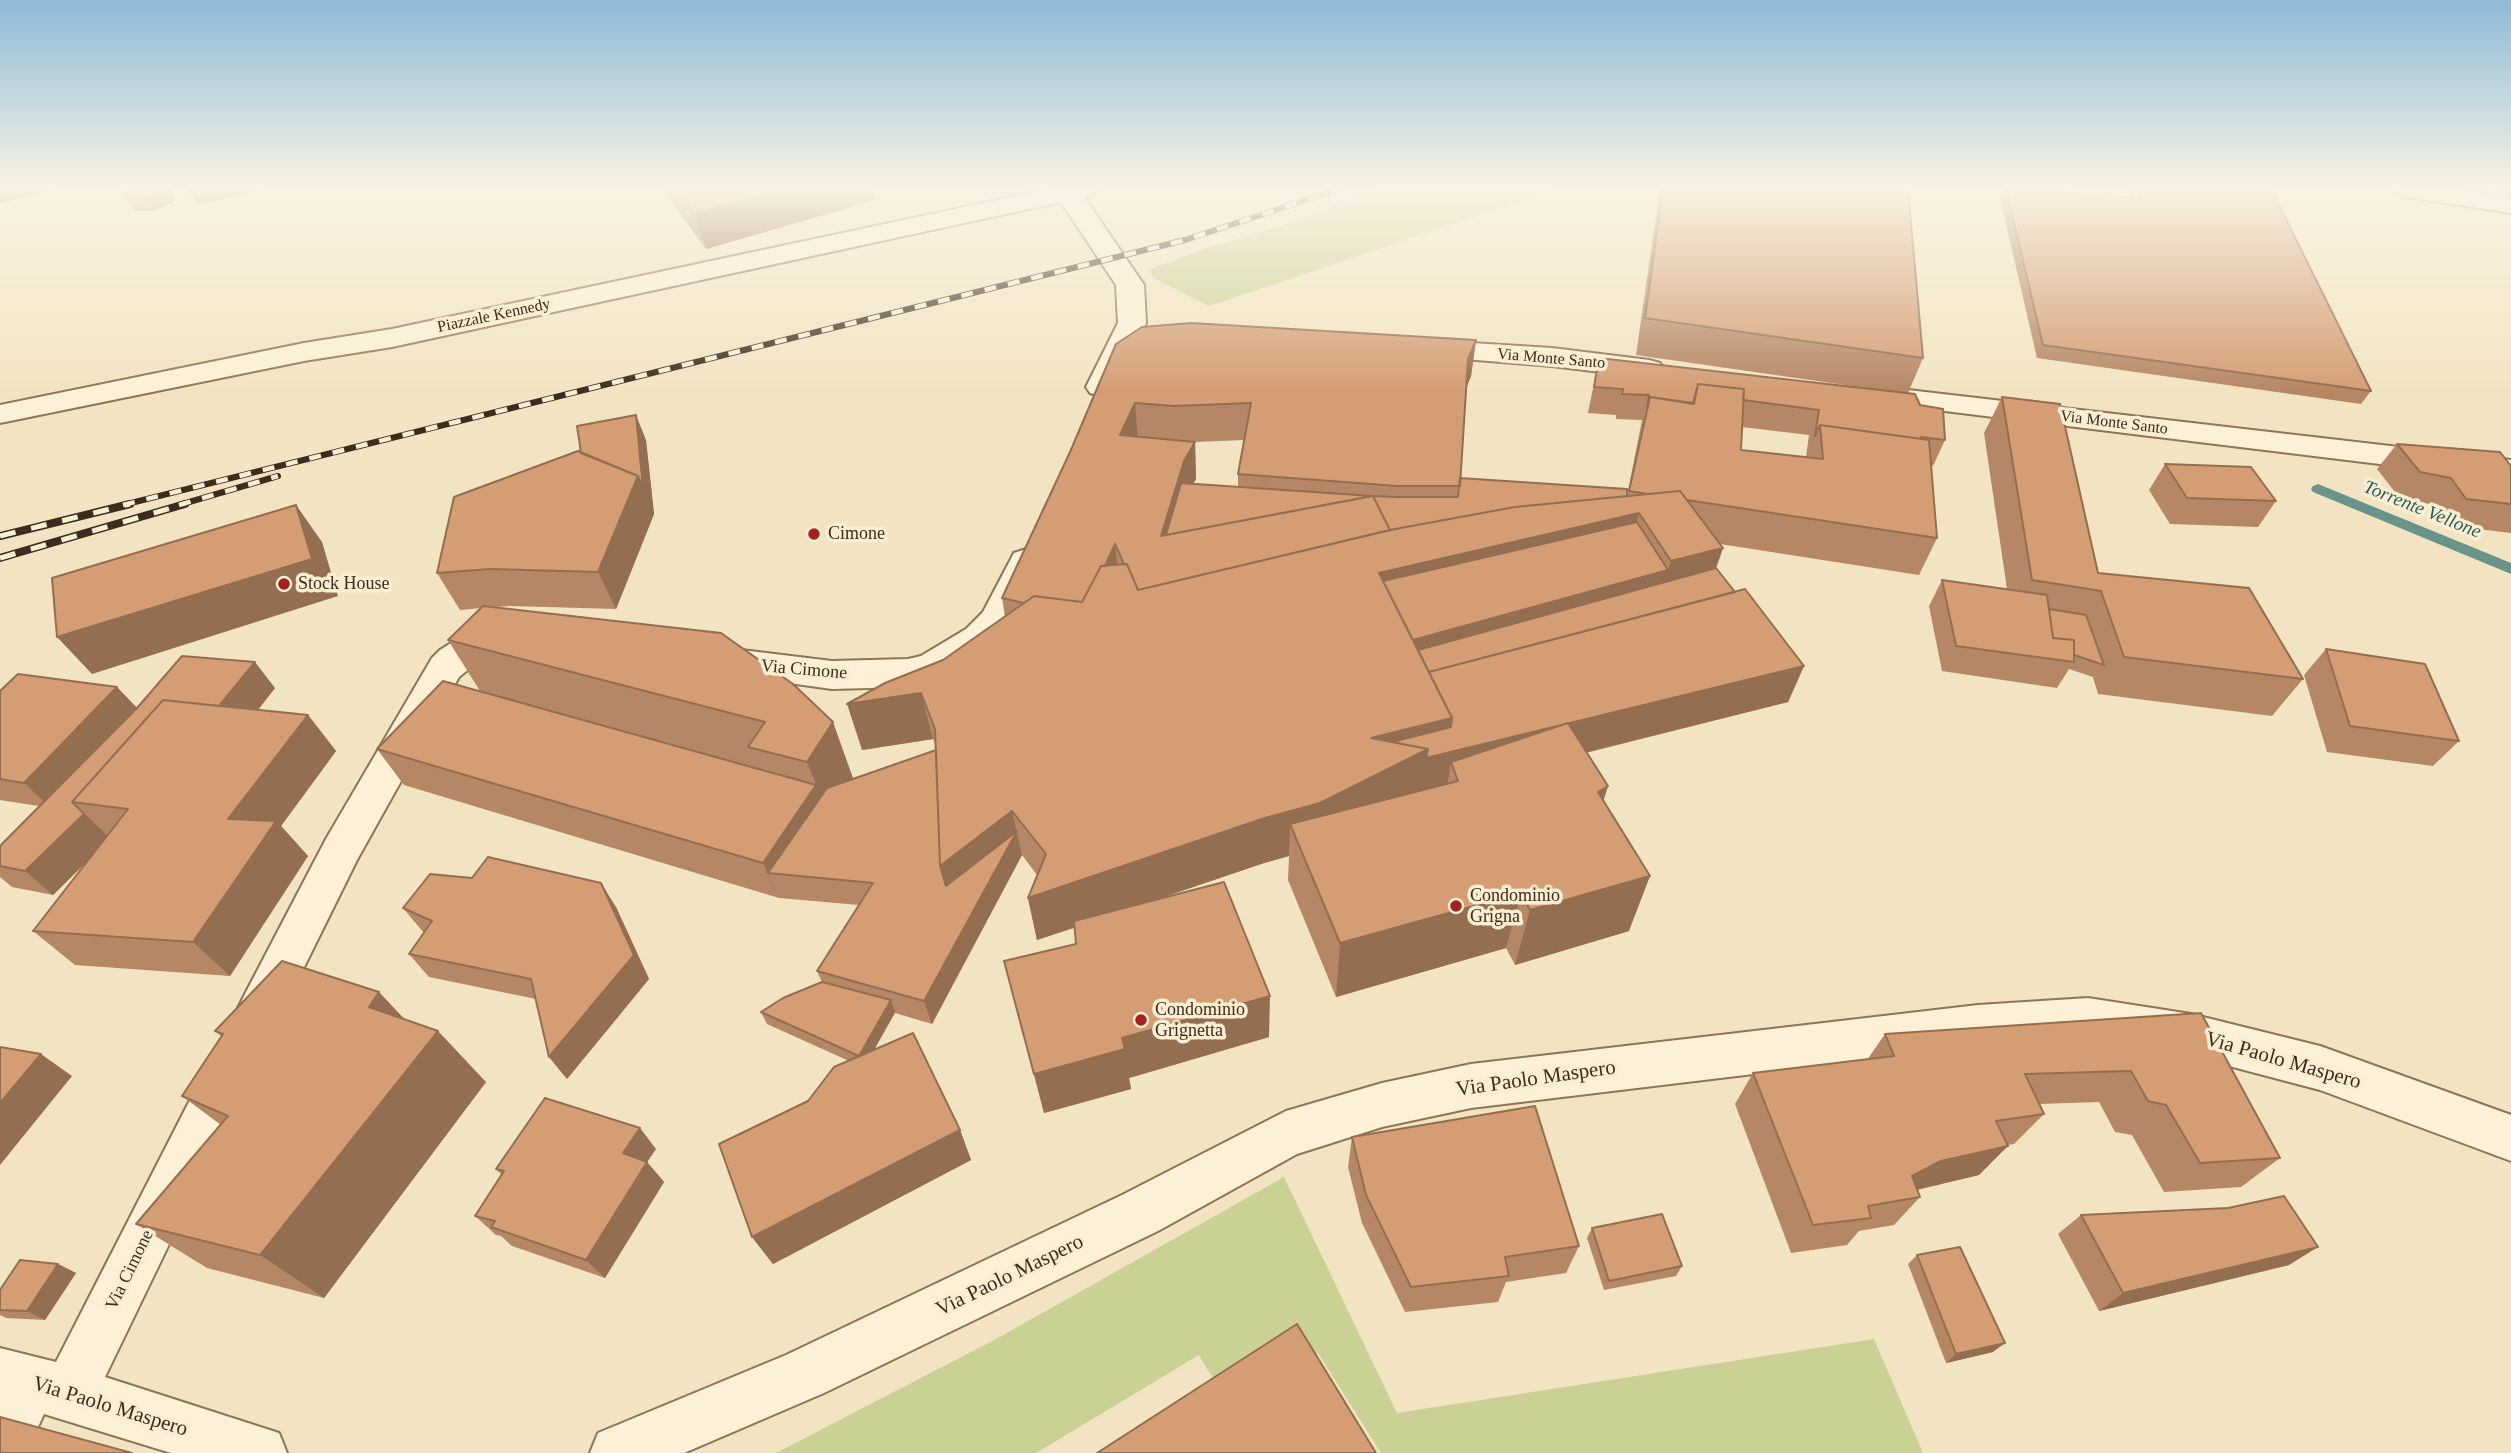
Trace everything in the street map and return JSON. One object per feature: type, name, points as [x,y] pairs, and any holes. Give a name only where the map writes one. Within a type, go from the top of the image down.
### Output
[{"type":"street","name":"Piazzale Kennedy","points":[[0,414],[292,354],[392,338],[770,257]]},
{"type":"street","points":[[1087,421],[1144,324],[1133,304],[1130,285],[1114,257]]},
{"type":"street","name":"Via Monte Santo","points":[[1399,347],[1552,358],[1677,372]]},
{"type":"street","name":"Via Monte Santo","points":[[1830,390],[2511,470]]},
{"type":"street","name":"Via Cimone","points":[[683,656],[832,675],[909,673],[934,665],[969,645],[997,619],[1009,599],[1037,535]]},
{"type":"street","name":"Via Cimone","points":[[0,1446],[33,1383],[341,851],[435,683],[453,659],[475,645],[541,639]]},
{"type":"street","name":"Via Paolo Maspero","points":[[618,1453],[805,1374],[1140,1213],[1286,1134],[1382,1105],[1471,1086],[1978,1026],[2088,1018],[2191,1035],[2319,1068],[2511,1138]]},
{"type":"street","name":"Via Paolo Maspero","points":[[33,1383],[259,1453]]},
{"type":"green space","points":[[1183,257],[1355,257],[1209,306],[1153,278],[1150,270]]},
{"type":"green space","points":[[1284,1177],[1397,1413],[1874,1339],[1923,1453],[1381,1453],[1318,1353],[1229,1406],[1199,1355],[1036,1453],[776,1453],[996,1339]]},
{"type":"building","points":[[1654,257],[1914,257],[1923,358],[1645,318]]},
{"type":"building","points":[[2022,257],[2305,257],[2371,391],[2043,345]]},
{"type":"building","points":[[1191,323],[1476,340],[1468,359],[1460,486],[1397,486],[1238,474],[1251,403],[1174,406],[1135,403],[1120,435],[1195,442],[1184,461],[1161,536],[1373,496],[1390,530],[1138,590],[1115,544],[1105,566],[1101,566],[1082,602],[1034,596],[1024,603],[1002,598],[1070,452],[1116,344],[1142,327]]},
{"type":"building","points":[[1599,358],[1915,394],[1920,405],[1943,409],[1945,440],[1820,425],[1815,436],[1819,410],[1743,400],[1744,389],[1698,384],[1693,403],[1650,397],[1647,409],[1649,395],[1622,394],[1623,389],[1594,387]]},
{"type":"building","points":[[1698,384],[1744,389],[1741,450],[1823,459],[1820,425],[1929,440],[1937,538],[1687,500],[1680,491],[1648,494],[1629,491],[1650,397],[1694,404]]},
{"type":"building","points":[[2002,397],[2060,404],[2098,573],[2249,588],[2303,679],[2124,657],[2101,591],[2032,580]]},
{"type":"building","points":[[636,415],[643,488],[638,476],[581,453],[577,426]]},
{"type":"building","points":[[2397,444],[2500,452],[2511,466],[2511,504],[2466,499],[2451,478],[2420,472]]},
{"type":"building","points":[[578,451],[638,476],[598,572],[490,569],[437,573],[454,497]]},
{"type":"building","points":[[2165,464],[2251,467],[2276,501],[2187,498]]},
{"type":"building","points":[[1460,478],[1627,489],[1627,496],[1515,507],[1390,530],[1373,496],[1458,497]]},
{"type":"building","points":[[1181,483],[1372,496],[1166,535]]},
{"type":"building","points":[[1680,491],[1723,548],[1671,561],[1639,513],[1379,573],[1452,718],[1371,738],[1428,749],[1320,803],[1265,818],[1028,898],[1046,854],[1012,811],[940,866],[935,729],[921,693],[847,704],[885,683],[943,660],[1034,596],[1082,602],[1101,566],[1127,564],[1138,590],[1395,529],[1515,507]]},
{"type":"building","points":[[296,505],[312,559],[57,637],[52,578]]},
{"type":"building","points":[[1637,522],[1668,570],[1413,640],[1383,581]]},
{"type":"building","points":[[1716,568],[1735,592],[1429,672],[1418,650]]},
{"type":"building","points":[[1942,580],[2047,595],[2053,638],[2074,640],[2074,662],[1956,646]]},
{"type":"building","points":[[1745,589],[1804,666],[1426,758],[1428,749],[1392,742],[1451,727],[1452,718],[1429,672]]},
{"type":"building","points":[[483,606],[721,633],[793,684],[833,722],[807,762],[748,747],[765,722],[448,640]]},
{"type":"building","points":[[2049,609],[2086,615],[2104,665],[2074,655],[2074,640],[2053,638]]},
{"type":"building","points":[[2326,649],[2425,664],[2459,741],[2350,726]]},
{"type":"building","points":[[182,656],[255,662],[219,706],[163,700],[72,802],[84,814],[25,871],[0,866],[0,846],[137,708]]},
{"type":"building","points":[[18,674],[117,687],[24,783],[0,779],[0,691]]},
{"type":"building","points":[[443,681],[816,785],[763,863],[377,749]]},
{"type":"building","points":[[163,700],[308,715],[228,819],[276,821],[193,942],[33,931],[128,809],[72,802]]},
{"type":"building","points":[[1568,723],[1608,786],[1598,792],[1650,876],[1530,910],[1521,893],[1340,943],[1290,824],[1458,781],[1451,762]]},
{"type":"building","points":[[936,750],[940,866],[946,886],[1017,831],[924,1001],[817,971],[873,883],[768,873],[827,788]]},
{"type":"building","points":[[488,857],[601,883],[634,955],[549,1057],[531,979],[409,954],[432,921],[403,908],[430,874],[472,878]]},
{"type":"building","name":"Condominio Grignetta","points":[[1224,882],[1270,996],[1122,1038],[1125,1049],[1034,1074],[1004,961],[1076,944],[1074,921]]},
{"type":"building","points":[[282,961],[379,992],[369,1007],[438,1031],[260,1255],[136,1224],[228,1116],[182,1096],[223,1034],[215,1031]]},
{"type":"building","points":[[822,982],[891,1000],[859,1056],[761,1012],[783,998]]},
{"type":"building","points":[[2201,1013],[2280,1158],[2200,1163],[2166,1105],[2148,1101],[2131,1071],[2025,1074],[2044,1114],[1996,1121],[2008,1146],[1941,1161],[1912,1176],[1920,1197],[1868,1206],[1871,1218],[1813,1225],[1753,1073],[1894,1056],[1885,1034]]},
{"type":"building","points":[[913,1033],[960,1130],[752,1237],[719,1144],[808,1101],[834,1067]]},
{"type":"building","points":[[0,1047],[41,1054],[0,1103]]},
{"type":"building","points":[[545,1098],[640,1128],[623,1153],[647,1162],[586,1260],[491,1227],[495,1221],[475,1216],[504,1171],[496,1169]]},
{"type":"building","points":[[1535,1106],[1579,1246],[1505,1257],[1509,1276],[1411,1287],[1366,1195],[1352,1137]]},
{"type":"building","points":[[2284,1196],[2318,1247],[2123,1293],[2081,1215],[2228,1208]]},
{"type":"building","points":[[1662,1214],[1682,1266],[1609,1281],[1592,1228]]},
{"type":"building","points":[[1960,1247],[2005,1343],[1956,1354],[1917,1255]]},
{"type":"building","points":[[20,1260],[58,1264],[27,1311],[0,1310],[0,1290]]},
{"type":"building","points":[[1297,1324],[1376,1453],[1097,1453]]},
{"type":"building","points":[[0,1417],[132,1453],[0,1453]]},
{"type":"waterway","name":"Torrente Vellone","points":[[2318,489],[2511,569]]},
{"type":"railway","points":[[123,505],[1118,257]]},
{"type":"railway","points":[[179,505],[278,476]]},
{"type":"railway","points":[[0,536],[130,504]]},
{"type":"railway","points":[[0,558],[185,504]]},
{"type":"place","name":"Cimone","points":[[814,534]]},
{"type":"place","name":"Stock House","points":[[284,584]]},
{"type":"place","name":"Condominio Grigna","points":[[1456,906]]},
{"type":"place","name":"Condominio Grignetta","points":[[1141,1020]]}]
